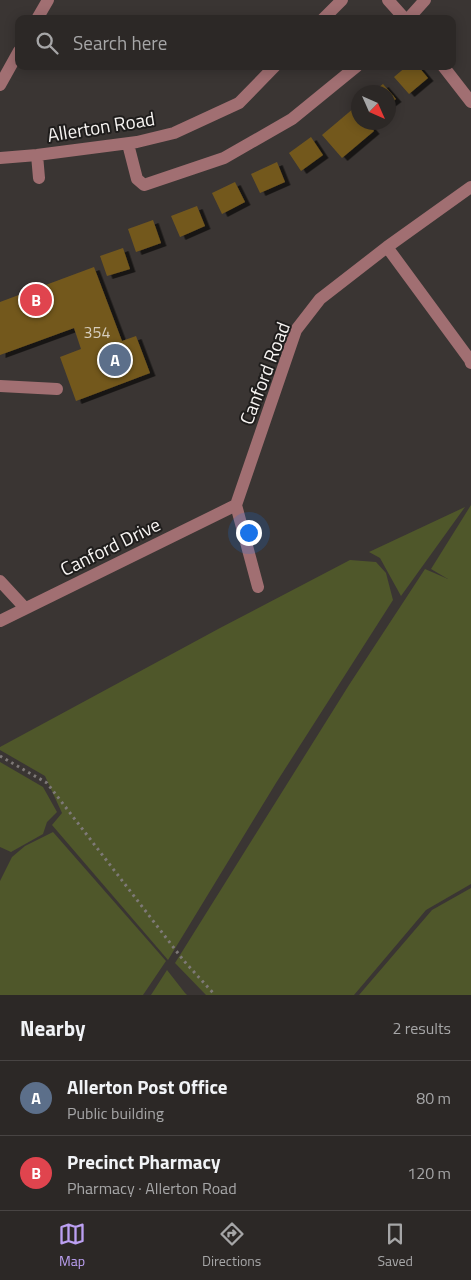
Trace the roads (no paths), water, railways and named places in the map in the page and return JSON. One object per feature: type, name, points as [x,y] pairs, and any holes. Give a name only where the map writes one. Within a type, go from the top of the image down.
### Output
[{"type":"street","points":[[39,15],[48,0]]},
{"type":"street","points":[[327,15],[342,0]]},
{"type":"street","points":[[388,0],[402,15]]},
{"type":"street","points":[[410,15],[425,0]]},
{"type":"street","points":[[0,85],[15,58]]},
{"type":"street","name":"Allerton Road","points":[[0,158],[128,144],[174,133],[239,102],[271,70]]},
{"type":"street","points":[[128,144],[137,179],[144,185],[224,158],[292,119],[352,70]]},
{"type":"street","points":[[446,70],[471,102]]},
{"type":"street","points":[[37,155],[39,178]]},
{"type":"street","name":"Canford Road","points":[[236,505],[296,330],[320,299],[387,247],[471,187]]},
{"type":"street","points":[[387,247],[471,363]]},
{"type":"street","points":[[0,386],[57,388]]},
{"type":"street","points":[[236,505],[258,587]]},
{"type":"street","name":"Canford Drive","points":[[0,621],[236,505]]},
{"type":"street","points":[[0,581],[25,608]]},
{"type":"place","name":"Precinct Pharmacy","points":[[36,300]]},
{"type":"place","name":"Allerton Post Office","points":[[115,360]]}]
